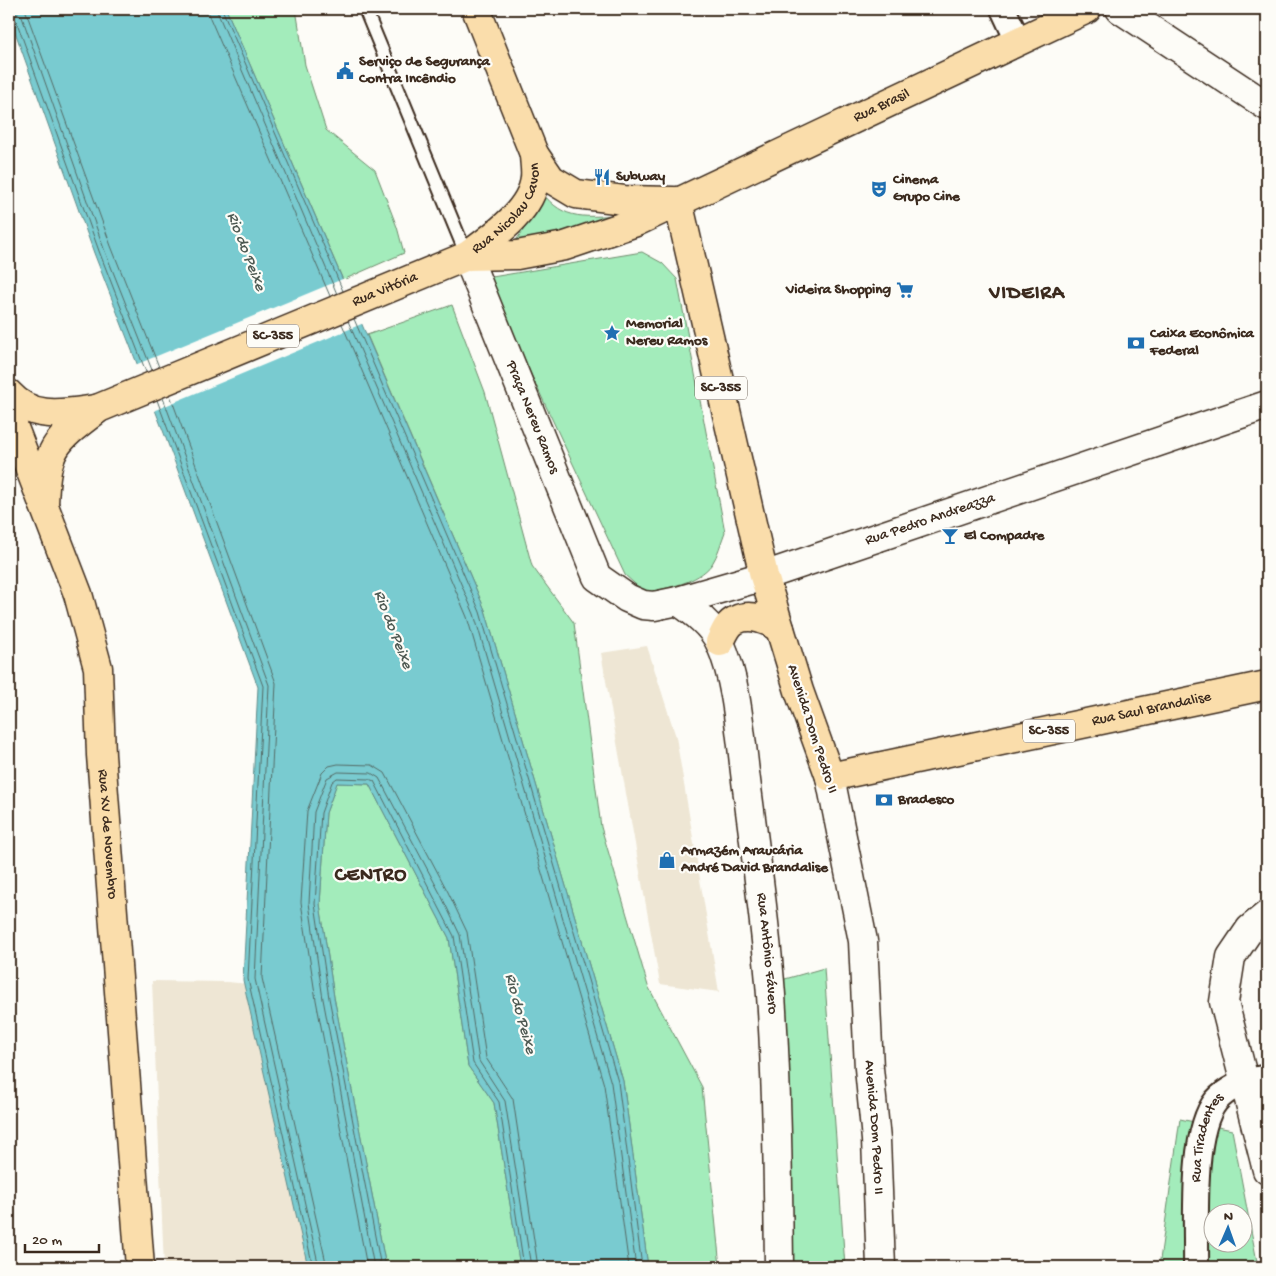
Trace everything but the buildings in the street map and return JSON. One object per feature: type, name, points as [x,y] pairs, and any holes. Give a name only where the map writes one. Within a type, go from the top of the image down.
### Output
[{"type":"main road","name":"Rua Nicolau Cavon","points":[[476,9],[534,154],[551,179],[576,194],[633,200],[678,201]]},
{"type":"main road","name":"Rua Brasil","points":[[678,201],[1086,9]]},
{"type":"main road","points":[[1120,9],[1267,106]]},
{"type":"main road","name":"Rua Nicolau Cavon","points":[[467,256],[505,226],[523,208],[535,179],[534,154]]},
{"type":"main road","name":"Rua Vitória","points":[[44,505],[45,472],[54,447],[71,430],[110,403],[467,256],[517,255],[565,246],[598,237],[636,222],[678,201]]},
{"type":"main road","name":"Avenida Dom Pedro II","points":[[678,201],[764,576],[799,691],[830,777],[862,941],[869,1068],[876,1140],[881,1267]]},
{"type":"main road","name":"Praça Nereu Ramos","points":[[467,256],[597,577]]},
{"type":"main road","name":"Rua Vitória","points":[[9,394],[31,410],[47,414],[110,403]]},
{"type":"main road","name":"Rua Pedro Andreazza","points":[[597,577],[627,598],[643,605],[654,606],[678,601],[764,576],[1267,405]]},
{"type":"main road","name":"Rua XV de Novembro","points":[[9,415],[78,594],[98,668],[101,755],[140,1267]]},
{"type":"main road","name":"Rua Antônio Fávero","points":[[678,601],[699,616],[720,642],[729,671],[736,715],[763,906],[771,995],[776,1110],[779,1267]]},
{"type":"main road","points":[[720,642],[728,627],[736,619],[753,618],[770,621],[780,629]]},
{"type":"main road","name":"Rua Saul Brandalise","points":[[830,777],[1267,685]]},
{"type":"main road","points":[[1267,915],[1250,929],[1231,957],[1224,1002],[1256,1079],[1267,1170]]},
{"type":"street","points":[[1003,9],[1018,41]]},
{"type":"street","name":"Rua Tiradentes","points":[[1196,1267],[1199,1155],[1205,1125],[1217,1101],[1256,1079]]},
{"type":"lane","points":[[365,9],[467,256]]},
{"type":"shaded area","name":"Armazém Araucária André David Brandalise","points":[[647,646],[676,737],[719,992],[660,984],[601,653]]},
{"type":"shaded area","points":[[152,981],[227,982],[260,985],[328,1267],[164,1267]]},
{"type":"green space","points":[[226,9],[296,9],[305,65],[326,130],[375,170],[397,227],[404,253],[343,280]]},
{"type":"green space","points":[[541,191],[550,201],[568,213],[588,216],[624,215],[625,218],[515,242],[536,211]]},
{"type":"green space","points":[[642,252],[662,263],[677,279],[725,532],[712,564],[699,576],[682,584],[645,593],[625,575],[486,278]]},
{"type":"green space","points":[[452,305],[485,392],[532,566],[574,623],[601,827],[648,986],[702,1087],[720,1267],[648,1267],[623,1081],[485,610],[367,335]]},
{"type":"green space","points":[[337,783],[369,784],[449,938],[468,1066],[494,1103],[520,1267],[386,1267],[334,997],[320,904],[326,813]]},
{"type":"green space","points":[[824,968],[845,1267],[791,1267],[778,981]]},
{"type":"green space","points":[[1180,1119],[1232,1130],[1246,1204],[1204,1204],[1204,1254],[1254,1254],[1254,1246],[1258,1267],[1159,1267]]},
{"type":"water","name":"Rio do Peixe","points":[[9,9],[226,9],[485,610],[623,1081],[648,1267],[520,1267],[494,1103],[468,1066],[449,938],[369,784],[337,783],[326,813],[320,904],[334,997],[386,1267],[308,1267],[243,980],[258,687],[164,433],[94,253],[9,15]]},
{"type":"pier","points":[[345,278],[364,323],[153,411],[135,365]]},
{"type":"place","name":"Serviço de Segurança Contra Incêndio","points":[[345,71]]},
{"type":"place","name":"Subway","points":[[602,177]]},
{"type":"place","name":"Cinema Grupo Cine","points":[[879,189]]},
{"type":"place","name":"Videira Shopping","points":[[905,290]]},
{"type":"place","name":"Memorial Nereu Ramos","points":[[612,333]]},
{"type":"place","name":"Caixa Econômica Federal","points":[[1136,343]]},
{"type":"place","name":"El Compadre","points":[[950,536]]},
{"type":"place","name":"Bradesco","points":[[884,800]]},
{"type":"place","name":"Armazém Araucária André David Brandalise","points":[[667,860]]},
{"type":"district","name":"VIDEIRA","points":[[1027,294]]},
{"type":"district","name":"CENTRO","points":[[371,876]]}]
